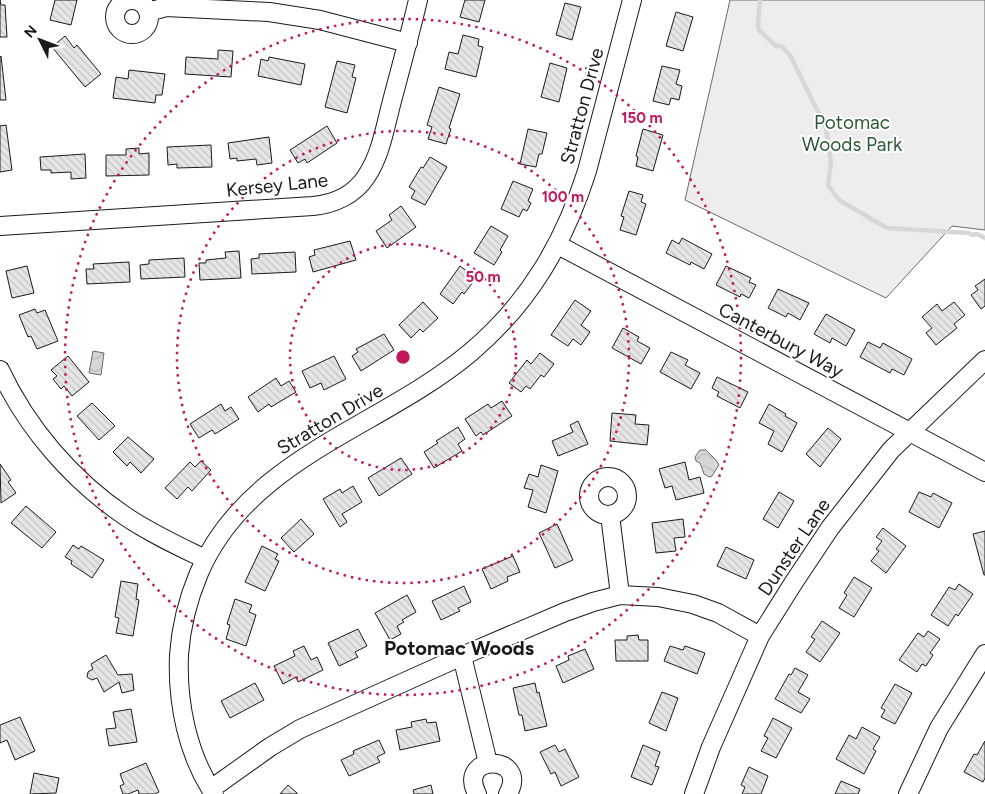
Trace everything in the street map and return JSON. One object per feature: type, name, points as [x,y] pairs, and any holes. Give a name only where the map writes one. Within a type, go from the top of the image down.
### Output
[{"type":"street","name":"Kersey Lane","points":[[0,226],[313,206],[326,205],[339,200],[353,191],[365,179],[379,153],[418,0]]},
{"type":"street","name":"Stratton Drive","points":[[212,792],[190,744],[184,719],[179,667],[186,611],[205,559],[217,538],[252,496],[274,478],[309,455],[422,388],[448,370],[476,348],[521,300],[558,244],[570,218],[587,171],[632,0]]},
{"type":"street","points":[[148,12],[166,7],[270,12],[320,20],[408,43]]},
{"type":"street","name":"Canterbury Way","points":[[558,244],[985,472]]},
{"type":"street","name":"Dunster Lane","points":[[694,794],[711,747],[760,636],[830,528],[892,450],[985,360]]},
{"type":"street","points":[[0,370],[12,396],[31,424],[77,476],[124,516],[147,530],[205,559]]},
{"type":"street","points":[[610,515],[620,595]]},
{"type":"street","points":[[212,792],[270,747],[300,728],[462,656],[593,602],[620,595],[658,597],[693,604],[718,613],[760,636]]},
{"type":"street","points":[[908,794],[939,728],[985,654]]},
{"type":"street","points":[[462,656],[488,763]]},
{"type":"street","points":[[477,794],[473,786],[473,779],[481,766],[488,763],[504,766],[509,771],[512,778],[512,786],[508,794]]},
{"type":"shaded area","name":"Potomac Woods Park","points":[[730,0],[985,0],[985,230],[952,226],[886,298],[685,200]]},
{"type":"water","points":[[93,351],[104,353],[101,375],[89,373]]},
{"type":"water","points":[[700,450],[706,450],[719,465],[712,476],[709,477],[704,474],[700,463],[696,461],[695,457]]},
{"type":"building","points":[[0,0],[1,5],[5,5],[7,37],[0,37]]},
{"type":"building","points":[[55,0],[77,0],[71,25],[50,20]]},
{"type":"building","points":[[465,0],[485,0],[479,22],[460,17]]},
{"type":"building","points":[[565,3],[581,7],[572,40],[556,35]]},
{"type":"building","points":[[676,12],[693,17],[683,51],[666,46]]},
{"type":"building","points":[[463,35],[479,39],[478,46],[483,47],[476,77],[445,69],[449,52],[458,54]]},
{"type":"building","points":[[65,36],[74,48],[77,45],[101,74],[85,87],[52,47]]},
{"type":"building","points":[[218,50],[233,51],[231,77],[185,74],[186,57],[218,59]]},
{"type":"building","points":[[1,56],[6,100],[0,100]]},
{"type":"building","points":[[269,57],[305,64],[301,85],[258,76],[261,59],[268,61]]},
{"type":"building","points":[[337,61],[355,65],[352,77],[356,78],[347,113],[325,107]]},
{"type":"building","points":[[550,63],[567,68],[559,102],[541,97]]},
{"type":"building","points":[[662,66],[680,70],[676,84],[682,86],[679,100],[671,98],[669,105],[653,101]]},
{"type":"building","points":[[129,70],[165,74],[162,95],[156,95],[155,103],[113,98],[116,77],[128,79]]},
{"type":"building","points":[[439,87],[460,94],[446,144],[428,139],[432,127],[427,125]]},
{"type":"building","points":[[6,125],[12,170],[0,172],[0,126]]},
{"type":"building","points":[[327,126],[337,143],[307,163],[305,159],[298,163],[290,150]]},
{"type":"building","points":[[528,129],[547,133],[542,154],[539,154],[536,167],[520,164]]},
{"type":"building","points":[[643,129],[663,135],[653,171],[636,166],[638,157],[636,156]]},
{"type":"building","points":[[269,137],[272,163],[257,165],[256,159],[237,161],[237,158],[230,159],[228,143]]},
{"type":"building","points":[[211,145],[212,167],[177,168],[177,164],[168,165],[167,147]]},
{"type":"building","points":[[139,148],[139,154],[149,153],[149,175],[106,176],[106,155],[126,155],[126,149]]},
{"type":"building","points":[[85,154],[86,178],[71,179],[71,172],[51,173],[51,170],[41,170],[40,157]]},
{"type":"building","points":[[430,157],[447,167],[425,205],[411,198],[415,191],[409,187],[421,167],[423,168]]},
{"type":"building","points":[[513,181],[533,189],[528,201],[531,203],[527,211],[523,209],[519,217],[501,209]]},
{"type":"building","points":[[629,191],[643,195],[641,202],[646,204],[636,235],[620,230],[624,217],[621,216]]},
{"type":"building","points":[[401,206],[416,227],[387,248],[376,231],[392,220],[389,215]]},
{"type":"building","points":[[491,226],[508,236],[500,250],[502,252],[494,265],[474,253]]},
{"type":"building","points":[[682,238],[712,254],[704,269],[691,262],[690,265],[666,253],[672,240],[679,244]]},
{"type":"building","points":[[350,241],[356,260],[313,272],[309,257],[315,255],[314,250]]},
{"type":"building","points":[[239,251],[241,278],[200,280],[199,263],[206,263],[206,260],[226,258],[225,252]]},
{"type":"building","points":[[295,252],[296,272],[252,274],[251,259],[259,258],[259,254]]},
{"type":"building","points":[[184,258],[185,277],[141,279],[140,265],[149,264],[149,260]]},
{"type":"building","points":[[129,262],[130,282],[87,284],[86,269],[94,269],[93,264]]},
{"type":"building","points":[[27,266],[34,293],[12,298],[6,271]]},
{"type":"building","points":[[460,266],[476,278],[464,294],[462,292],[453,304],[440,294]]},
{"type":"building","points":[[726,266],[751,278],[749,282],[756,285],[749,298],[741,294],[740,297],[716,285]]},
{"type":"building","points":[[985,279],[985,306],[981,309],[971,295],[978,290],[975,286]]},
{"type":"building","points":[[778,289],[809,303],[800,320],[788,313],[786,317],[768,308]]},
{"type":"building","points":[[575,300],[591,311],[581,325],[590,332],[581,345],[573,339],[568,346],[551,335]]},
{"type":"building","points":[[423,302],[438,318],[423,332],[420,329],[411,338],[399,325]]},
{"type":"building","points":[[954,302],[965,315],[954,324],[957,328],[936,345],[926,333],[932,328],[922,317],[937,304],[942,311]]},
{"type":"building","points":[[35,309],[37,313],[45,310],[58,341],[37,349],[31,336],[28,337],[19,315]]},
{"type":"building","points":[[826,314],[855,330],[846,346],[832,338],[830,343],[814,334]]},
{"type":"building","points":[[623,328],[639,337],[637,341],[650,348],[641,364],[612,348]]},
{"type":"building","points":[[384,334],[394,350],[361,371],[352,356],[358,352],[356,349]]},
{"type":"building","points":[[868,342],[880,348],[883,343],[912,359],[904,375],[892,369],[890,373],[860,357]]},
{"type":"building","points":[[671,352],[688,360],[685,365],[700,373],[691,389],[660,372]]},
{"type":"building","points":[[540,353],[554,364],[544,377],[541,375],[530,389],[526,386],[521,392],[509,383],[527,360],[531,364]]},
{"type":"building","points":[[68,356],[89,382],[72,396],[64,386],[61,389],[53,379],[57,376],[51,370]]},
{"type":"building","points":[[334,356],[346,379],[324,390],[321,383],[310,388],[302,371]]},
{"type":"building","points":[[717,377],[748,392],[740,408],[717,396],[719,392],[712,388]]},
{"type":"building","points":[[276,378],[281,386],[289,381],[296,392],[271,407],[269,404],[258,412],[248,397]]},
{"type":"building","points":[[502,401],[512,416],[483,435],[481,432],[476,436],[465,419],[488,404],[491,408]]},
{"type":"building","points":[[92,403],[115,426],[99,440],[77,416]]},
{"type":"building","points":[[221,404],[225,411],[231,407],[239,419],[215,434],[212,430],[199,438],[190,424]]},
{"type":"building","points":[[769,404],[797,423],[782,452],[768,444],[774,431],[759,423]]},
{"type":"building","points":[[612,413],[636,415],[635,424],[649,425],[647,445],[610,441]]},
{"type":"building","points":[[578,421],[588,444],[558,456],[552,441],[573,432],[570,425]]},
{"type":"building","points":[[458,427],[465,439],[458,444],[462,451],[434,468],[424,452],[438,443],[436,441]]},
{"type":"building","points":[[828,428],[841,439],[820,467],[806,454]]},
{"type":"building","points":[[128,437],[154,459],[141,473],[130,462],[127,466],[113,452]]},
{"type":"building","points":[[401,458],[412,474],[379,496],[368,478]]},
{"type":"building","points":[[201,461],[211,470],[192,491],[188,487],[177,499],[165,488],[190,462],[195,467]]},
{"type":"building","points":[[685,462],[689,480],[700,477],[704,493],[676,500],[672,486],[665,488],[659,469]]},
{"type":"building","points":[[0,464],[11,480],[8,482],[16,493],[1,503]]},
{"type":"building","points":[[541,465],[558,471],[546,513],[528,507],[533,490],[524,488],[529,474],[538,477]]},
{"type":"building","points":[[353,486],[362,502],[342,514],[347,522],[340,527],[323,499],[340,489],[342,493]]},
{"type":"building","points":[[779,492],[794,501],[778,528],[763,519]]},
{"type":"building","points":[[919,492],[931,497],[933,493],[952,503],[939,528],[909,512]]},
{"type":"building","points":[[26,506],[56,532],[42,548],[11,523]]},
{"type":"building","points":[[301,519],[314,534],[294,552],[281,538]]},
{"type":"building","points":[[683,519],[685,537],[674,538],[676,551],[656,553],[652,523]]},
{"type":"building","points":[[557,524],[573,560],[555,568],[539,533]]},
{"type":"building","points":[[883,528],[906,546],[886,573],[871,561],[879,551],[876,549],[882,541],[876,537]]},
{"type":"building","points":[[985,531],[985,575],[984,575],[973,534]]},
{"type":"building","points":[[73,545],[79,549],[81,546],[104,560],[92,578],[71,564],[72,561],[65,557]]},
{"type":"building","points":[[262,546],[278,554],[275,559],[279,561],[265,591],[245,582]]},
{"type":"building","points":[[726,547],[754,560],[746,579],[717,566]]},
{"type":"building","points":[[513,556],[520,572],[507,577],[508,581],[491,589],[482,569]]},
{"type":"building","points":[[854,577],[872,588],[854,617],[839,608],[847,595],[844,593]]},
{"type":"building","points":[[121,581],[138,584],[136,599],[139,600],[133,636],[116,633],[119,618],[115,617]]},
{"type":"building","points":[[959,584],[973,594],[958,616],[956,614],[948,626],[931,615],[949,587],[955,590]]},
{"type":"building","points":[[464,586],[471,602],[458,608],[460,611],[441,620],[432,601]]},
{"type":"building","points":[[407,595],[416,612],[402,620],[404,622],[397,626],[401,634],[390,640],[375,613]]},
{"type":"building","points":[[235,599],[252,605],[249,612],[256,615],[246,646],[226,639],[230,625],[227,624]]},
{"type":"building","points":[[822,621],[840,633],[820,662],[806,652],[815,639],[811,637]]},
{"type":"building","points":[[358,629],[367,646],[355,652],[358,657],[339,666],[328,643]]},
{"type":"building","points":[[928,631],[940,639],[930,653],[933,655],[926,666],[922,664],[917,672],[899,660],[918,633],[924,637]]},
{"type":"building","points":[[638,635],[639,640],[648,640],[648,661],[616,661],[615,640],[627,640],[627,636]]},
{"type":"building","points":[[304,646],[311,660],[317,657],[323,670],[298,682],[296,677],[283,684],[274,666],[295,656],[293,651]]},
{"type":"building","points":[[670,646],[683,650],[685,646],[705,653],[697,674],[664,661]]},
{"type":"building","points":[[585,649],[594,669],[563,683],[556,666],[569,660],[568,656]]},
{"type":"building","points":[[106,655],[118,675],[132,674],[134,690],[122,693],[119,682],[104,692],[97,678],[92,680],[87,677],[88,672],[93,669],[91,664]]},
{"type":"building","points":[[795,668],[808,675],[798,692],[810,699],[801,713],[775,699],[789,674],[791,675]]},
{"type":"building","points":[[255,683],[264,700],[230,718],[221,701]]},
{"type":"building","points":[[535,683],[547,726],[525,731],[513,688]]},
{"type":"building","points":[[895,684],[912,693],[895,724],[881,717],[885,710],[881,708]]},
{"type":"building","points":[[662,692],[678,698],[666,731],[649,723]]},
{"type":"building","points":[[131,709],[137,742],[109,746],[106,729],[116,728],[113,712]]},
{"type":"building","points":[[20,717],[35,751],[15,760],[7,740],[0,743],[0,725]]},
{"type":"building","points":[[773,718],[792,728],[776,758],[761,751],[768,738],[764,736]]},
{"type":"building","points":[[426,719],[427,723],[436,722],[440,741],[400,750],[396,730],[412,727],[411,722]]},
{"type":"building","points":[[862,727],[880,737],[873,749],[876,751],[864,774],[836,759],[849,735],[856,739]]},
{"type":"building","points":[[379,740],[385,753],[377,757],[380,762],[349,776],[341,760],[354,754],[353,751]]},
{"type":"building","points":[[985,741],[985,778],[983,782],[964,772],[974,754],[977,755]]},
{"type":"building","points":[[555,745],[559,752],[565,749],[579,777],[561,786],[555,772],[551,774],[540,752]]},
{"type":"building","points":[[643,745],[660,752],[655,766],[659,767],[652,785],[631,777]]},
{"type":"building","points":[[146,763],[159,792],[155,794],[139,794],[138,790],[123,794],[120,786],[124,784],[120,774]]},
{"type":"building","points":[[749,767],[768,776],[761,794],[742,794],[745,787],[741,785]]},
{"type":"building","points":[[34,773],[59,778],[56,793],[30,794]]},
{"type":"building","points":[[841,781],[860,789],[858,794],[835,794]]},
{"type":"building","points":[[288,785],[298,794],[280,794]]},
{"type":"building","points":[[431,785],[433,794],[414,794],[413,790]]},
{"type":"waterway","points":[[760,0],[759,30],[776,46],[781,46],[790,55],[826,128],[831,162],[828,185],[839,200],[887,228],[969,233],[985,238]]},
{"type":"district","name":"Potomac Woods","points":[[459,648]]}]
